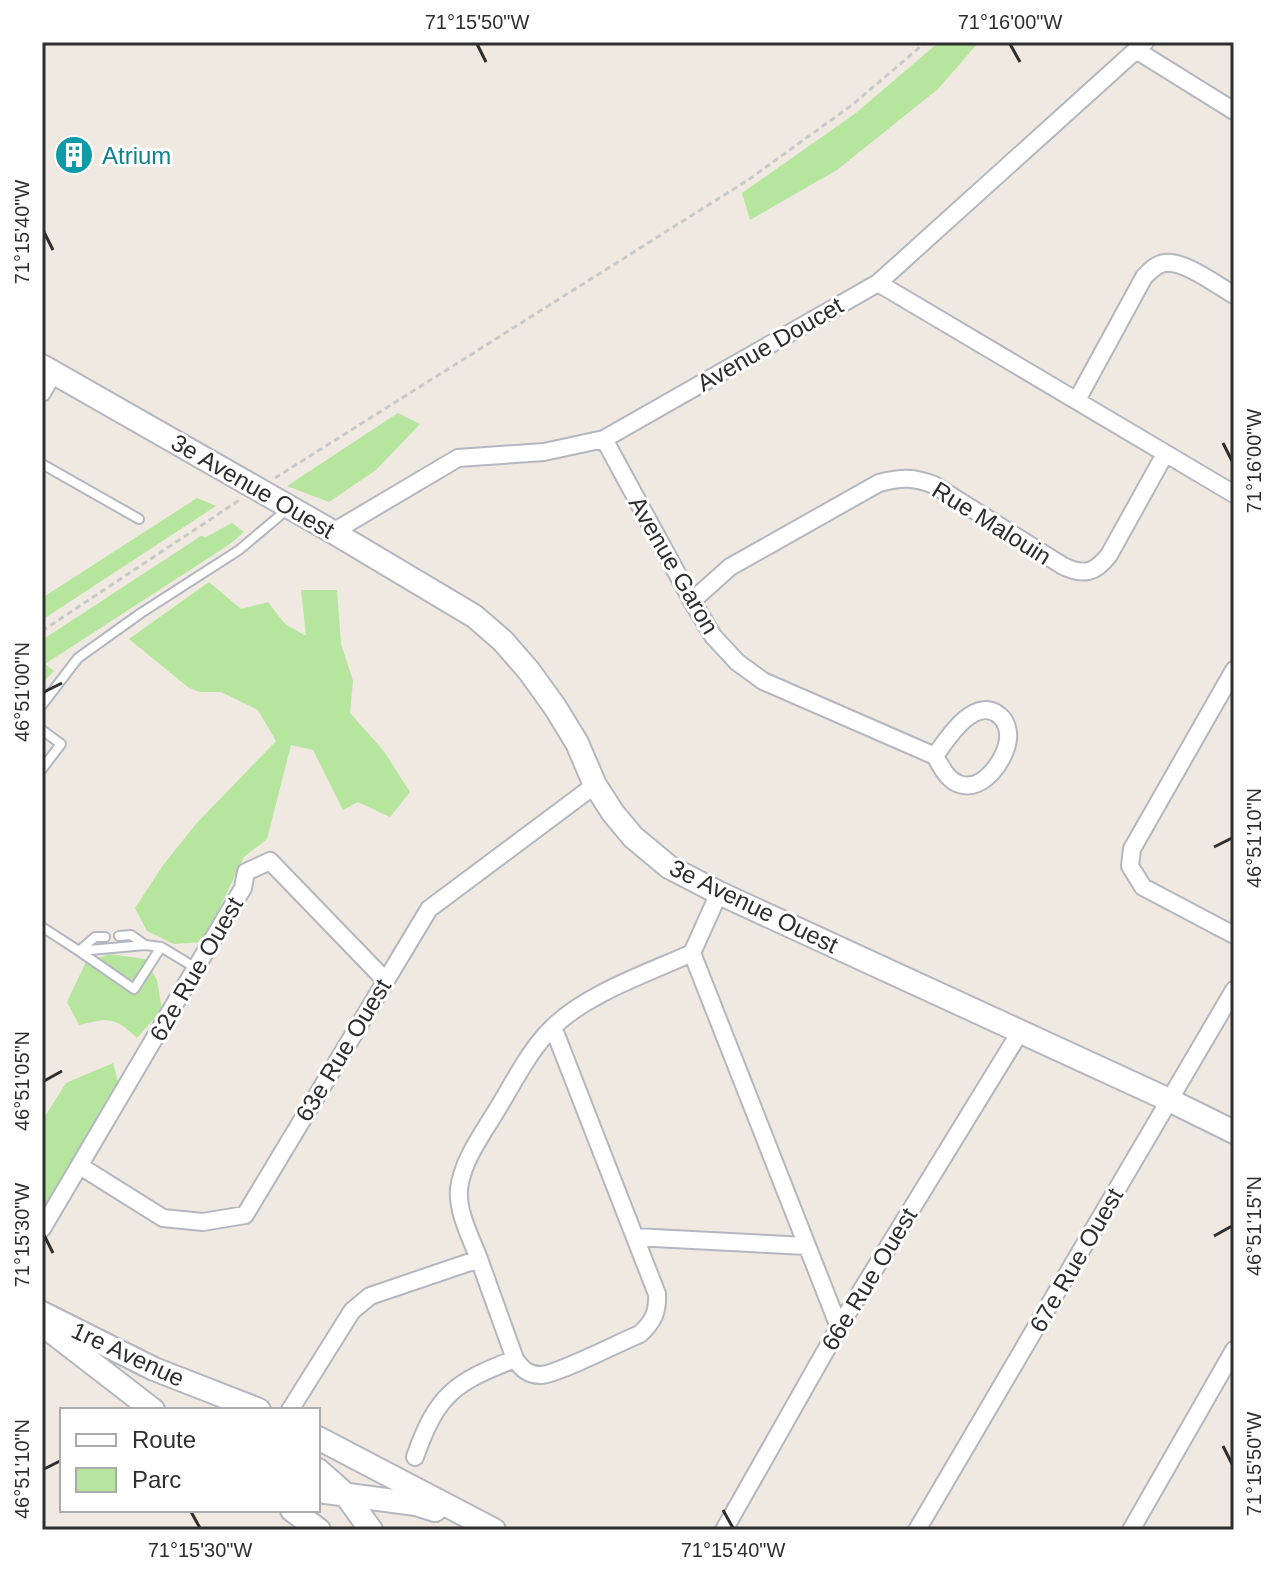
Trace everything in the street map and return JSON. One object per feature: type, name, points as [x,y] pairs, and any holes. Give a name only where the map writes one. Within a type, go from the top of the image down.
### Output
[{"type":"street","points":[[1140,46],[1234,111]]},
{"type":"street","name":"Avenue Doucet","points":[[333,532],[458,458],[544,452],[604,439],[878,283],[1140,46]]},
{"type":"street","points":[[1077,400],[1144,277],[1153,268],[1163,263],[1174,263],[1234,295]]},
{"type":"street","points":[[878,283],[1234,494]]},
{"type":"street","points":[[42,393],[48,369]]},
{"type":"street","name":"3e Avenue Ouest","points":[[48,369],[456,604],[503,641],[555,707],[613,813],[633,837],[669,867],[1234,1132]]},
{"type":"street","name":"Avenue Garon","points":[[604,439],[713,636],[737,662],[763,681],[935,756],[945,774],[957,784],[970,786],[994,770],[1009,737],[1006,723],[999,714],[986,710],[975,712],[964,720],[935,756]]},
{"type":"street","name":"Rue Malouin","points":[[692,601],[730,567],[879,483],[899,477],[915,478],[934,485],[1063,566],[1074,572],[1087,573],[1099,568],[1109,555],[1165,454]]},
{"type":"street","points":[[1234,670],[1132,849],[1130,866],[1143,887],[1234,935]]},
{"type":"street","name":"63e Rue Ouest","points":[[80,1166],[163,1218],[203,1222],[245,1215],[429,909],[595,785]]},
{"type":"street","name":"62e Rue Ouest","points":[[42,1229],[243,888],[246,872],[270,861],[385,980]]},
{"type":"street","points":[[553,1027],[657,1294],[657,1306],[648,1326],[640,1334],[550,1373],[530,1373],[522,1369],[515,1359],[460,1205],[459,1188],[464,1170],[476,1144],[535,1048],[553,1027],[579,1006],[692,953],[719,893]]},
{"type":"street","points":[[692,953],[839,1327]]},
{"type":"street","name":"67e Rue Ouest","points":[[917,1530],[1234,990]]},
{"type":"street","name":"66e Rue Ouest","points":[[724,1530],[839,1327],[1020,1032]]},
{"type":"street","points":[[635,1237],[807,1246]]},
{"type":"street","points":[[291,1408],[352,1311],[370,1296],[479,1259]]},
{"type":"street","name":"1re Avenue","points":[[42,1313],[154,1369],[254,1408]]},
{"type":"street","name":"1re Avenue","points":[[42,1324],[150,1408]]},
{"type":"street","points":[[1131,1530],[1234,1350]]},
{"type":"street","points":[[415,1457],[427,1424],[441,1402],[458,1385],[515,1359]]},
{"type":"street","points":[[154,1369],[218,1408]]},
{"type":"street","points":[[320,1439],[488,1527]]},
{"type":"street","points":[[320,1472],[345,1494],[371,1530]]},
{"type":"street","points":[[320,1491],[416,1504],[488,1527]]},
{"type":"street","points":[[295,1512],[319,1530]]},
{"type":"lane","points":[[42,464],[139,519]]},
{"type":"lane","points":[[42,705],[78,658],[239,550],[289,507]]},
{"type":"lane","points":[[42,730],[61,744],[42,769]]},
{"type":"lane","points":[[42,927],[134,989],[161,947]]},
{"type":"lane","points":[[119,936],[131,935],[145,945]]},
{"type":"lane","points":[[79,951],[95,937],[105,937]]},
{"type":"lane","points":[[79,951],[145,945],[161,947],[196,968]]},
{"type":"path","points":[[270,480],[748,180],[852,105],[926,42]]},
{"type":"path","points":[[42,631],[240,500]]},
{"type":"green space","points":[[939,42],[979,42],[938,89],[837,170],[750,220],[742,193],[856,113]]},
{"type":"green space","points":[[398,413],[420,424],[376,470],[329,502],[287,486]]},
{"type":"green space","points":[[197,498],[216,506],[42,620],[42,598]]},
{"type":"green space","points":[[232,523],[244,532],[45,664],[54,671],[42,683],[42,640],[201,536],[206,537]]},
{"type":"green space","points":[[209,582],[241,609],[268,602],[285,624],[306,636],[301,590],[337,590],[341,644],[353,681],[350,713],[383,750],[410,792],[390,817],[358,802],[343,810],[313,750],[291,745],[267,839],[244,857],[203,942],[174,944],[147,931],[135,908],[196,824],[276,741],[258,710],[221,692],[200,692],[189,688],[129,639]]},
{"type":"green space","points":[[110,954],[145,959],[157,980],[162,1010],[137,1038],[116,1022],[97,1021],[79,1025],[67,1002],[86,962]]},
{"type":"green space","points":[[113,1063],[120,1089],[42,1232],[42,1121],[66,1083]]},
{"type":"place","name":"Atrium","points":[[74,155]]}]
